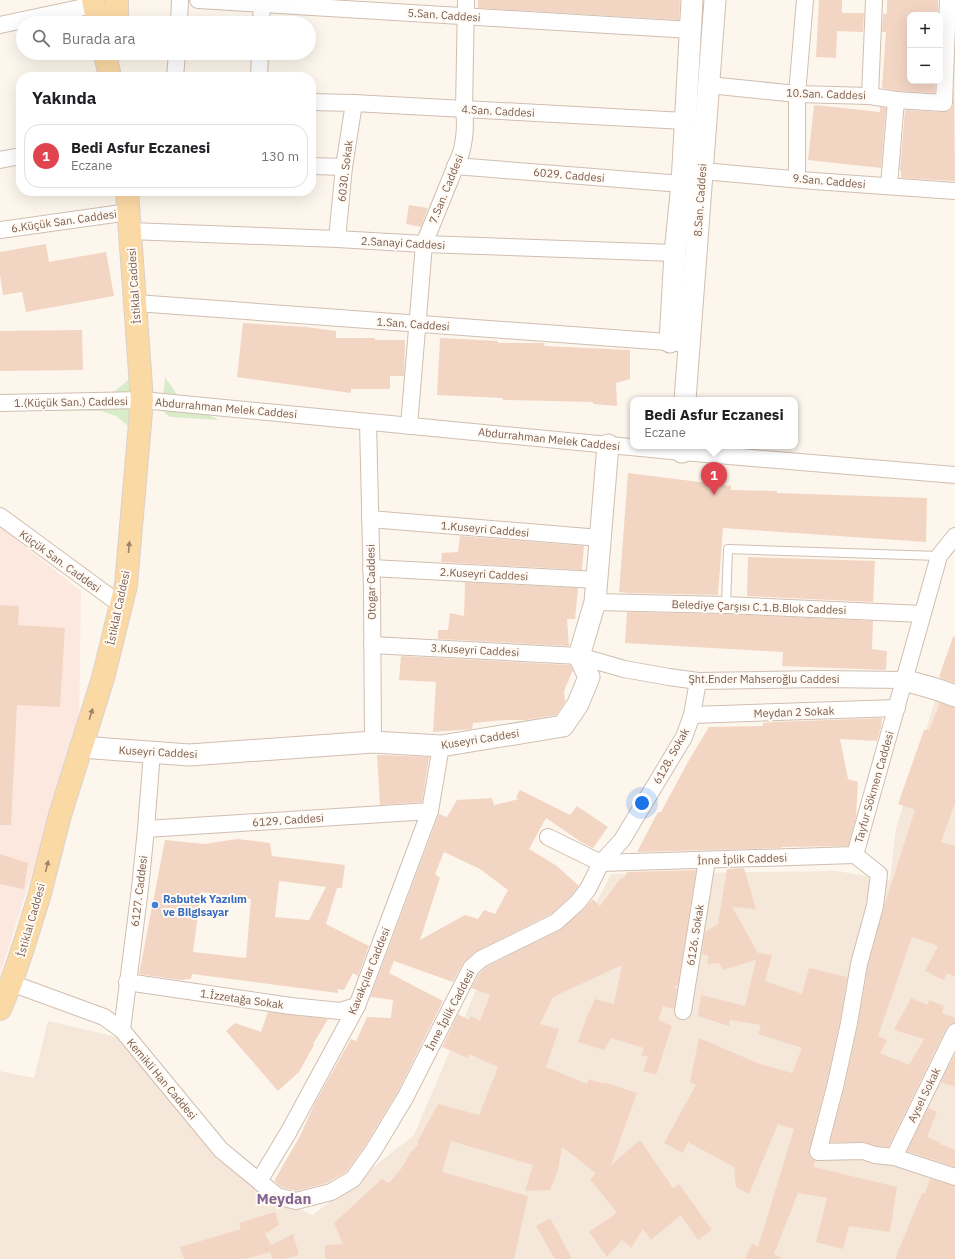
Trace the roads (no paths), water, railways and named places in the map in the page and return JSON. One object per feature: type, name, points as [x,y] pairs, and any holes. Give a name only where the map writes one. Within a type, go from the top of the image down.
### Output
[{"type":"main road","points":[[106,60],[109,72]]},
{"type":"main road","points":[[115,72],[116,60]]},
{"type":"main road","name":"İstiklal Caddesi","points":[[0,1009],[12,982],[39,897],[60,815],[102,678],[126,585],[142,400],[129,211]]},
{"type":"street","points":[[179,16],[180,0]]},
{"type":"street","name":"5.San. Caddesi","points":[[198,0],[262,2],[466,17],[691,30]]},
{"type":"street","name":"7.San. Caddesi","points":[[409,426],[424,244],[461,153],[464,141],[466,124],[464,110],[466,0]]},
{"type":"street","name":"8.San. Caddesi","points":[[685,397],[675,253],[682,184],[692,0]]},
{"type":"street","name":"8.San. Caddesi","points":[[680,343],[702,171],[715,0]]},
{"type":"street","points":[[796,179],[798,94],[805,0]]},
{"type":"street","points":[[870,96],[874,0]]},
{"type":"street","name":"10.San. Caddesi","points":[[709,85],[798,94],[870,96],[896,100],[944,103],[948,0]]},
{"type":"street","points":[[261,16],[262,2]]},
{"type":"street","points":[[68,16],[108,10]]},
{"type":"street","points":[[0,26],[16,24]]},
{"type":"street","points":[[175,72],[176,60]]},
{"type":"street","points":[[259,72],[260,60]]},
{"type":"street","points":[[889,186],[896,100]]},
{"type":"street","name":"4.San. Caddesi","points":[[316,102],[685,121]]},
{"type":"street","name":"6030. Sokak","points":[[337,239],[344,167],[354,103]]},
{"type":"street","points":[[0,160],[16,157]]},
{"type":"street","points":[[316,166],[344,167]]},
{"type":"street","name":"6029. Caddesi","points":[[455,166],[682,184]]},
{"type":"street","name":"9.San. Caddesi","points":[[702,171],[955,191]]},
{"type":"street","name":"2.Sanayi Caddesi","points":[[129,211],[337,239],[424,244],[675,253]]},
{"type":"street","name":"6.Küçük San. Caddesi","points":[[0,230],[129,211]]},
{"type":"street","name":"1.San. Caddesi","points":[[136,303],[680,343]]},
{"type":"street","name":"1.(Küçük San.) Caddesi","points":[[0,403],[142,400]]},
{"type":"street","name":"Abdurrahman Melek Caddesi","points":[[142,400],[630,446]]},
{"type":"street","name":"Otogar Caddesi","points":[[368,422],[373,742]]},
{"type":"street","points":[[579,656],[595,602],[608,445]]},
{"type":"street","name":"Abdurrahman Melek Caddesi","points":[[682,449],[955,475]]},
{"type":"street","name":"Küçük San. Caddesi","points":[[0,516],[121,605]]},
{"type":"street","name":"1.Kuseyri Caddesi","points":[[370,519],[600,538]]},
{"type":"street","name":"Tayfur Sökmen Caddesi","points":[[894,1157],[862,1151],[818,1152],[835,1087],[849,1023],[859,964],[875,906],[879,874],[855,855],[939,556],[955,536]]},
{"type":"street","name":"2.Kuseyri Caddesi","points":[[371,568],[597,580]]},
{"type":"street","name":"Belediye Çarşısı C.1.B.Blok Caddesi","points":[[595,602],[726,605],[922,614]]},
{"type":"street","name":"3.Kuseyri Caddesi","points":[[372,644],[579,656]]},
{"type":"street","name":"Şht.Ender Mahseroğlu Caddesi","points":[[579,656],[624,669],[698,681],[820,679],[904,680]]},
{"type":"street","name":"Kuseyri Caddesi","points":[[81,747],[189,755],[373,742],[441,746],[563,726],[578,704],[589,677],[579,656]]},
{"type":"street","points":[[904,680],[955,696]]},
{"type":"street","name":"6128. Sokak","points":[[601,863],[622,840],[684,737],[692,715],[698,681]]},
{"type":"street","name":"Meydan 2 Sokak","points":[[692,715],[897,708]]},
{"type":"street","name":"Kavakçılar Caddesi","points":[[259,1182],[288,1133],[356,1006],[430,811],[441,746]]},
{"type":"street","name":"6127. Caddesi","points":[[122,1030],[140,888],[152,752]]},
{"type":"street","name":"6129. Caddesi","points":[[146,830],[430,811]]},
{"type":"street","points":[[548,837],[601,863]]},
{"type":"street","name":"İnne İplik Caddesi","points":[[296,1201],[331,1192],[353,1179],[373,1151],[405,1098],[470,968],[481,959],[556,922],[578,902],[588,889],[601,863],[855,855]]},
{"type":"street","name":"6126. Sokak","points":[[683,1011],[707,860]]},
{"type":"street","name":"Kemikli Han Caddesi","points":[[12,982],[104,1017],[122,1030],[221,1150],[277,1196],[296,1201]]},
{"type":"street","name":"1.İzzetağa Sokak","points":[[127,982],[340,1011],[356,1006]]},
{"type":"street","name":"Aysel Sokak","points":[[894,1157],[955,1032]]},
{"type":"street","points":[[894,1157],[955,1178]]},
{"type":"lane","points":[[726,605],[728,549],[939,556]]},
{"type":"place","name":"Bedi Asfur Eczanesi","points":[[714,495]]},
{"type":"place","name":"Rabutek Yazılım ve Bilgisayar","points":[[155,905]]},
{"type":"district","name":"Meydan","points":[[284,1199]]}]
